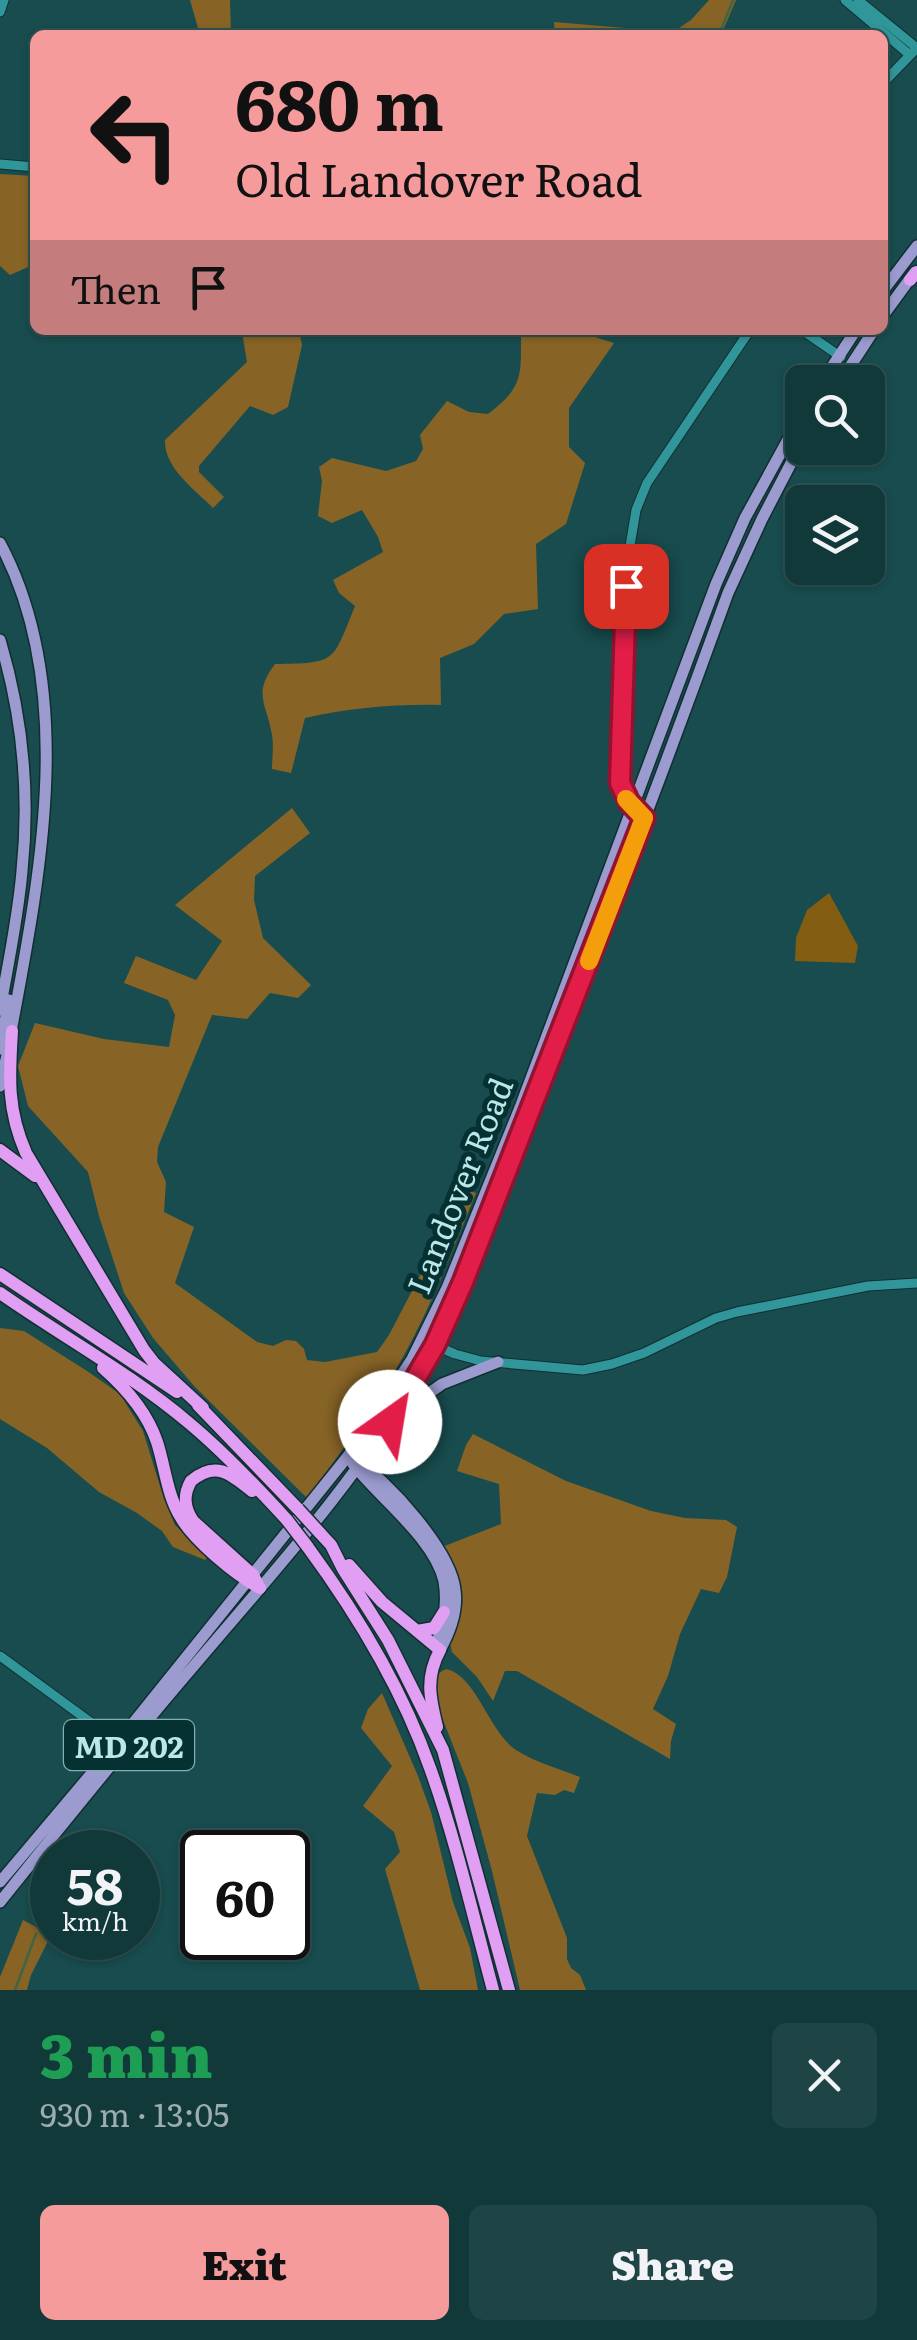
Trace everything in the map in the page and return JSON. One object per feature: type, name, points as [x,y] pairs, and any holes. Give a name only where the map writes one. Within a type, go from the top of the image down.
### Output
[{"type":"highway","points":[[12,1031],[8,1084],[13,1117],[26,1153],[144,1350],[382,1602],[440,1650],[432,1668],[430,1696],[509,1990]]},
{"type":"highway","points":[[0,1150],[48,1188]]},
{"type":"highway","points":[[0,1274],[202,1408]]},
{"type":"highway","points":[[0,1293],[152,1394],[226,1455],[284,1517],[352,1608],[393,1682],[416,1734],[448,1825],[494,1990]]},
{"type":"highway","points":[[62,1334],[111,1375],[139,1405],[157,1443],[180,1516],[194,1534],[253,1581]]},
{"type":"highway","points":[[253,1581],[194,1520],[186,1506],[187,1489],[203,1472],[222,1471],[284,1517]]},
{"type":"highway","points":[[331,1545],[388,1640],[443,1750]]},
{"type":"highway","points":[[417,1631],[434,1628],[444,1612]]},
{"type":"main road","points":[[888,284],[917,246]]},
{"type":"main road","points":[[888,309],[915,274]]},
{"type":"main road","points":[[833,365],[853,335]]},
{"type":"main road","points":[[851,364],[871,335]]},
{"type":"main road","name":"Landover Road","points":[[0,1902],[253,1581],[428,1342],[522,1105],[728,554],[785,444]]},
{"type":"main road","name":"Landover Road","points":[[253,1581],[338,1494],[390,1422],[492,1210],[728,593],[790,465]]},
{"type":"main road","points":[[0,543],[31,624],[45,747],[37,891],[0,1086]]},
{"type":"main road","points":[[0,640],[17,715],[24,772],[25,836],[0,1010]]},
{"type":"main road","points":[[0,1049],[16,960],[11,948]]},
{"type":"main road","points":[[390,1422],[442,1384],[498,1362]]},
{"type":"main road","points":[[348,1456],[408,1508],[449,1566],[456,1603],[440,1650]]},
{"type":"main road","points":[[359,1466],[435,1561],[444,1586],[444,1612],[437,1639],[440,1650]]},
{"type":"main road","points":[[338,1494],[355,1485],[376,1488]]},
{"type":"main road","name":"Landover Road","points":[[0,1882],[122,1745]]},
{"type":"street","points":[[0,12],[4,0]]},
{"type":"street","points":[[846,0],[885,30]]},
{"type":"street","points":[[858,0],[913,52]]},
{"type":"street","points":[[888,33],[913,52]]},
{"type":"street","points":[[888,78],[913,52]]},
{"type":"street","points":[[0,164],[30,167]]},
{"type":"street","points":[[644,818],[622,790],[620,774],[626,575],[632,524],[648,483],[747,335]]},
{"type":"street","points":[[809,335],[851,364]]},
{"type":"street","points":[[428,1342],[467,1358],[554,1369],[595,1368],[644,1353],[737,1312],[868,1286],[917,1283]]},
{"type":"street","points":[[0,1656],[122,1745]]},
{"type":"shaded area","points":[[190,0],[230,0],[231,30],[199,30]]},
{"type":"shaded area","points":[[709,0],[736,0],[723,30],[676,30]]},
{"type":"shaded area","points":[[554,22],[649,30],[555,30]]},
{"type":"shaded area","points":[[0,174],[30,176],[30,266],[10,275],[0,266]]},
{"type":"shaded area","points":[[300,335],[302,345],[288,407],[273,415],[250,406],[199,466],[199,472],[224,497],[213,508],[175,469],[165,440],[247,362],[243,338]]},
{"type":"shaded area","points":[[521,335],[588,335],[614,343],[569,408],[569,447],[585,463],[566,524],[536,544],[538,609],[504,614],[474,644],[440,658],[441,705],[372,707],[305,718],[291,773],[272,769],[273,739],[263,699],[268,674],[275,664],[310,663],[330,656],[342,639],[355,606],[339,593],[333,580],[383,552],[362,510],[332,523],[318,516],[322,481],[319,467],[332,458],[386,471],[416,461],[423,449],[420,435],[447,401],[469,412],[488,414],[514,388],[521,361]]},
{"type":"shaded area","points":[[292,808],[310,833],[255,876],[254,900],[263,938],[311,985],[298,998],[270,993],[247,1019],[212,1015],[158,1147],[157,1162],[166,1182],[164,1212],[194,1227],[175,1283],[257,1342],[273,1346],[286,1340],[296,1341],[307,1360],[325,1362],[377,1352],[465,1189],[476,1193],[433,1297],[403,1357],[307,1498],[195,1387],[153,1338],[124,1293],[88,1172],[28,1106],[18,1066],[35,1023],[104,1039],[169,1047],[175,1015],[168,1000],[124,983],[136,956],[196,980],[222,941],[175,905]]},
{"type":"shaded area","points":[[829,893],[858,946],[855,963],[795,961],[796,938],[807,910]]},
{"type":"shaded area","points":[[0,1328],[24,1331],[120,1394],[143,1431],[175,1525],[208,1556],[205,1560],[173,1547],[162,1531],[99,1492],[47,1448],[0,1419]]},
{"type":"shaded area","points":[[473,1434],[566,1481],[651,1511],[726,1520],[737,1527],[727,1577],[719,1593],[701,1589],[653,1709],[676,1724],[670,1759],[517,1671],[505,1671],[493,1701],[477,1677],[452,1652],[450,1643],[457,1623],[442,1547],[501,1524],[499,1484],[457,1471]]},
{"type":"shaded area","points":[[446,1669],[466,1682],[506,1742],[539,1762],[580,1777],[574,1793],[537,1793],[527,1836],[567,1938],[567,1959],[586,1990],[520,1990],[468,1783],[433,1695],[437,1674]]},
{"type":"shaded area","points":[[382,1693],[431,1812],[478,1990],[420,1990],[385,1869],[400,1852],[394,1832],[363,1806],[392,1766],[361,1728],[368,1709]]},
{"type":"shaded area","points":[[23,1920],[30,1924],[30,1960],[38,1960],[27,1990],[0,1990],[0,1977]]},
{"type":"waterway","points":[[721,30],[733,0]]},
{"type":"waterway","points":[[15,1990],[30,1950]]},
{"type":"slow traffic","points":[[589,961],[644,818],[626,799]]},
{"type":"route","points":[[390,1422],[435,1345],[463,1282],[644,818],[629,802],[620,783],[626,586]]}]
